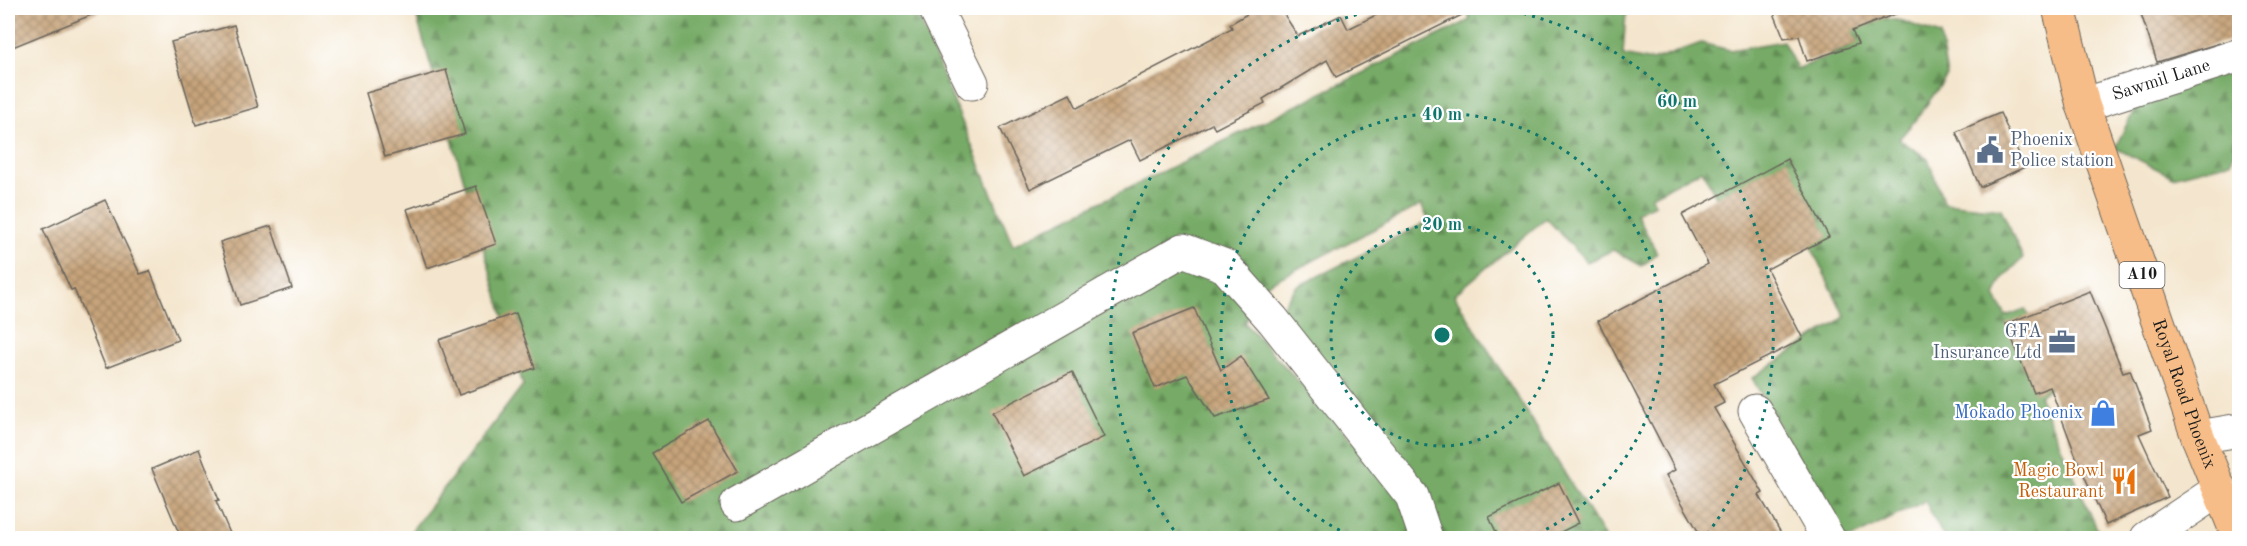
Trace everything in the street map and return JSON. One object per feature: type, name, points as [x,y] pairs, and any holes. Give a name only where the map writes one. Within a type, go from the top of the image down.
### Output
[{"type":"main road","name":"Royal Road Phoenix","points":[[2059,8],[2083,105],[2198,437],[2239,538]]},
{"type":"street","points":[[935,8],[972,83]]},
{"type":"street","name":"Sawmil Lane","points":[[2083,105],[2240,55]]},
{"type":"street","points":[[737,504],[1183,250],[1226,266],[1273,320],[1412,496],[1426,538]]},
{"type":"street","points":[[1755,411],[1828,538]]},
{"type":"street","points":[[2198,437],[2240,430]]},
{"type":"street","points":[[2147,538],[2220,489]]},
{"type":"green space","points":[[414,8],[915,8],[1013,245],[1470,20],[1467,8],[1595,8],[1595,10],[1626,12],[1623,55],[1652,61],[1701,43],[1730,50],[1783,41],[1797,69],[1850,47],[1837,8],[1887,8],[1875,17],[1903,21],[1940,35],[1947,76],[1899,139],[1928,159],[1944,203],[2001,209],[2023,258],[2003,278],[1995,296],[2006,316],[2025,309],[2044,351],[2058,346],[2062,354],[2067,355],[2064,379],[2039,396],[2101,538],[1944,538],[1925,501],[1852,538],[1842,538],[1752,378],[1845,317],[1801,226],[1817,214],[1797,184],[1729,221],[1702,170],[1651,196],[1655,204],[1636,213],[1657,253],[1642,266],[1613,250],[1587,262],[1546,218],[1454,295],[1605,538],[1430,538],[1417,492],[1273,320],[1296,287],[1429,221],[1421,205],[1266,285],[1245,323],[1403,495],[1416,538],[406,538],[523,385]]},
{"type":"green space","points":[[2194,51],[2219,56],[2239,80],[2239,134],[2231,162],[2173,177],[2115,148],[2140,98]]},
{"type":"building","points":[[8,8],[106,8],[106,9],[8,49]]},
{"type":"building","points":[[1257,8],[1280,8],[1298,36],[1341,15],[1348,29],[1390,8],[1476,8],[1336,77],[1327,60],[1263,99],[1265,103],[1215,129],[1212,124],[1140,160],[1130,140],[1030,189],[1000,128],[1070,94],[1077,108],[1232,28],[1230,24]]},
{"type":"building","points":[[1772,8],[1908,9],[1852,31],[1858,44],[1807,61],[1799,36],[1784,38]]},
{"type":"building","points":[[2139,8],[2240,8],[2240,37],[2157,62]]},
{"type":"building","points":[[234,25],[258,107],[196,125],[171,42]]},
{"type":"building","points":[[446,70],[465,134],[385,157],[366,93]]},
{"type":"building","name":"Phoenix Police station","points":[[2000,113],[2025,167],[1980,187],[1956,132]]},
{"type":"building","points":[[1787,159],[1829,237],[1767,269],[1803,339],[1714,384],[1724,403],[1714,408],[1763,493],[1759,495],[1784,538],[1702,538],[1666,475],[1675,470],[1598,321],[1708,264],[1682,215]]},
{"type":"building","points":[[476,186],[496,244],[427,268],[407,209]]},
{"type":"building","points":[[105,200],[140,274],[150,271],[178,340],[106,368],[74,289],[71,290],[43,229]]},
{"type":"building","points":[[271,226],[292,288],[240,305],[220,242]]},
{"type":"building","points":[[2090,291],[2123,372],[2130,370],[2152,429],[2139,434],[2168,497],[2106,525],[2077,459],[2050,387],[2034,393],[2006,324]]},
{"type":"building","points":[[1194,308],[1221,370],[1241,356],[1269,400],[1215,418],[1187,375],[1155,388],[1132,333]]},
{"type":"building","points":[[516,313],[535,368],[459,395],[439,340]]},
{"type":"building","points":[[1072,372],[1104,437],[1024,476],[992,412]]},
{"type":"building","points":[[709,421],[738,471],[681,502],[652,453]]},
{"type":"building","points":[[199,449],[219,500],[216,501],[232,538],[181,538],[152,469]]},
{"type":"building","points":[[1559,483],[1579,523],[1549,538],[1499,538],[1489,517]]},
{"type":"place","name":"Phoenix Police station","points":[[1990,150]]},
{"type":"place","name":"GFA Insurance Ltd","points":[[2062,342]]},
{"type":"place","name":"Mokado Phoenix","points":[[2103,413]]},
{"type":"place","name":"Magic Bowl Restaurant","points":[[2124,481]]}]
